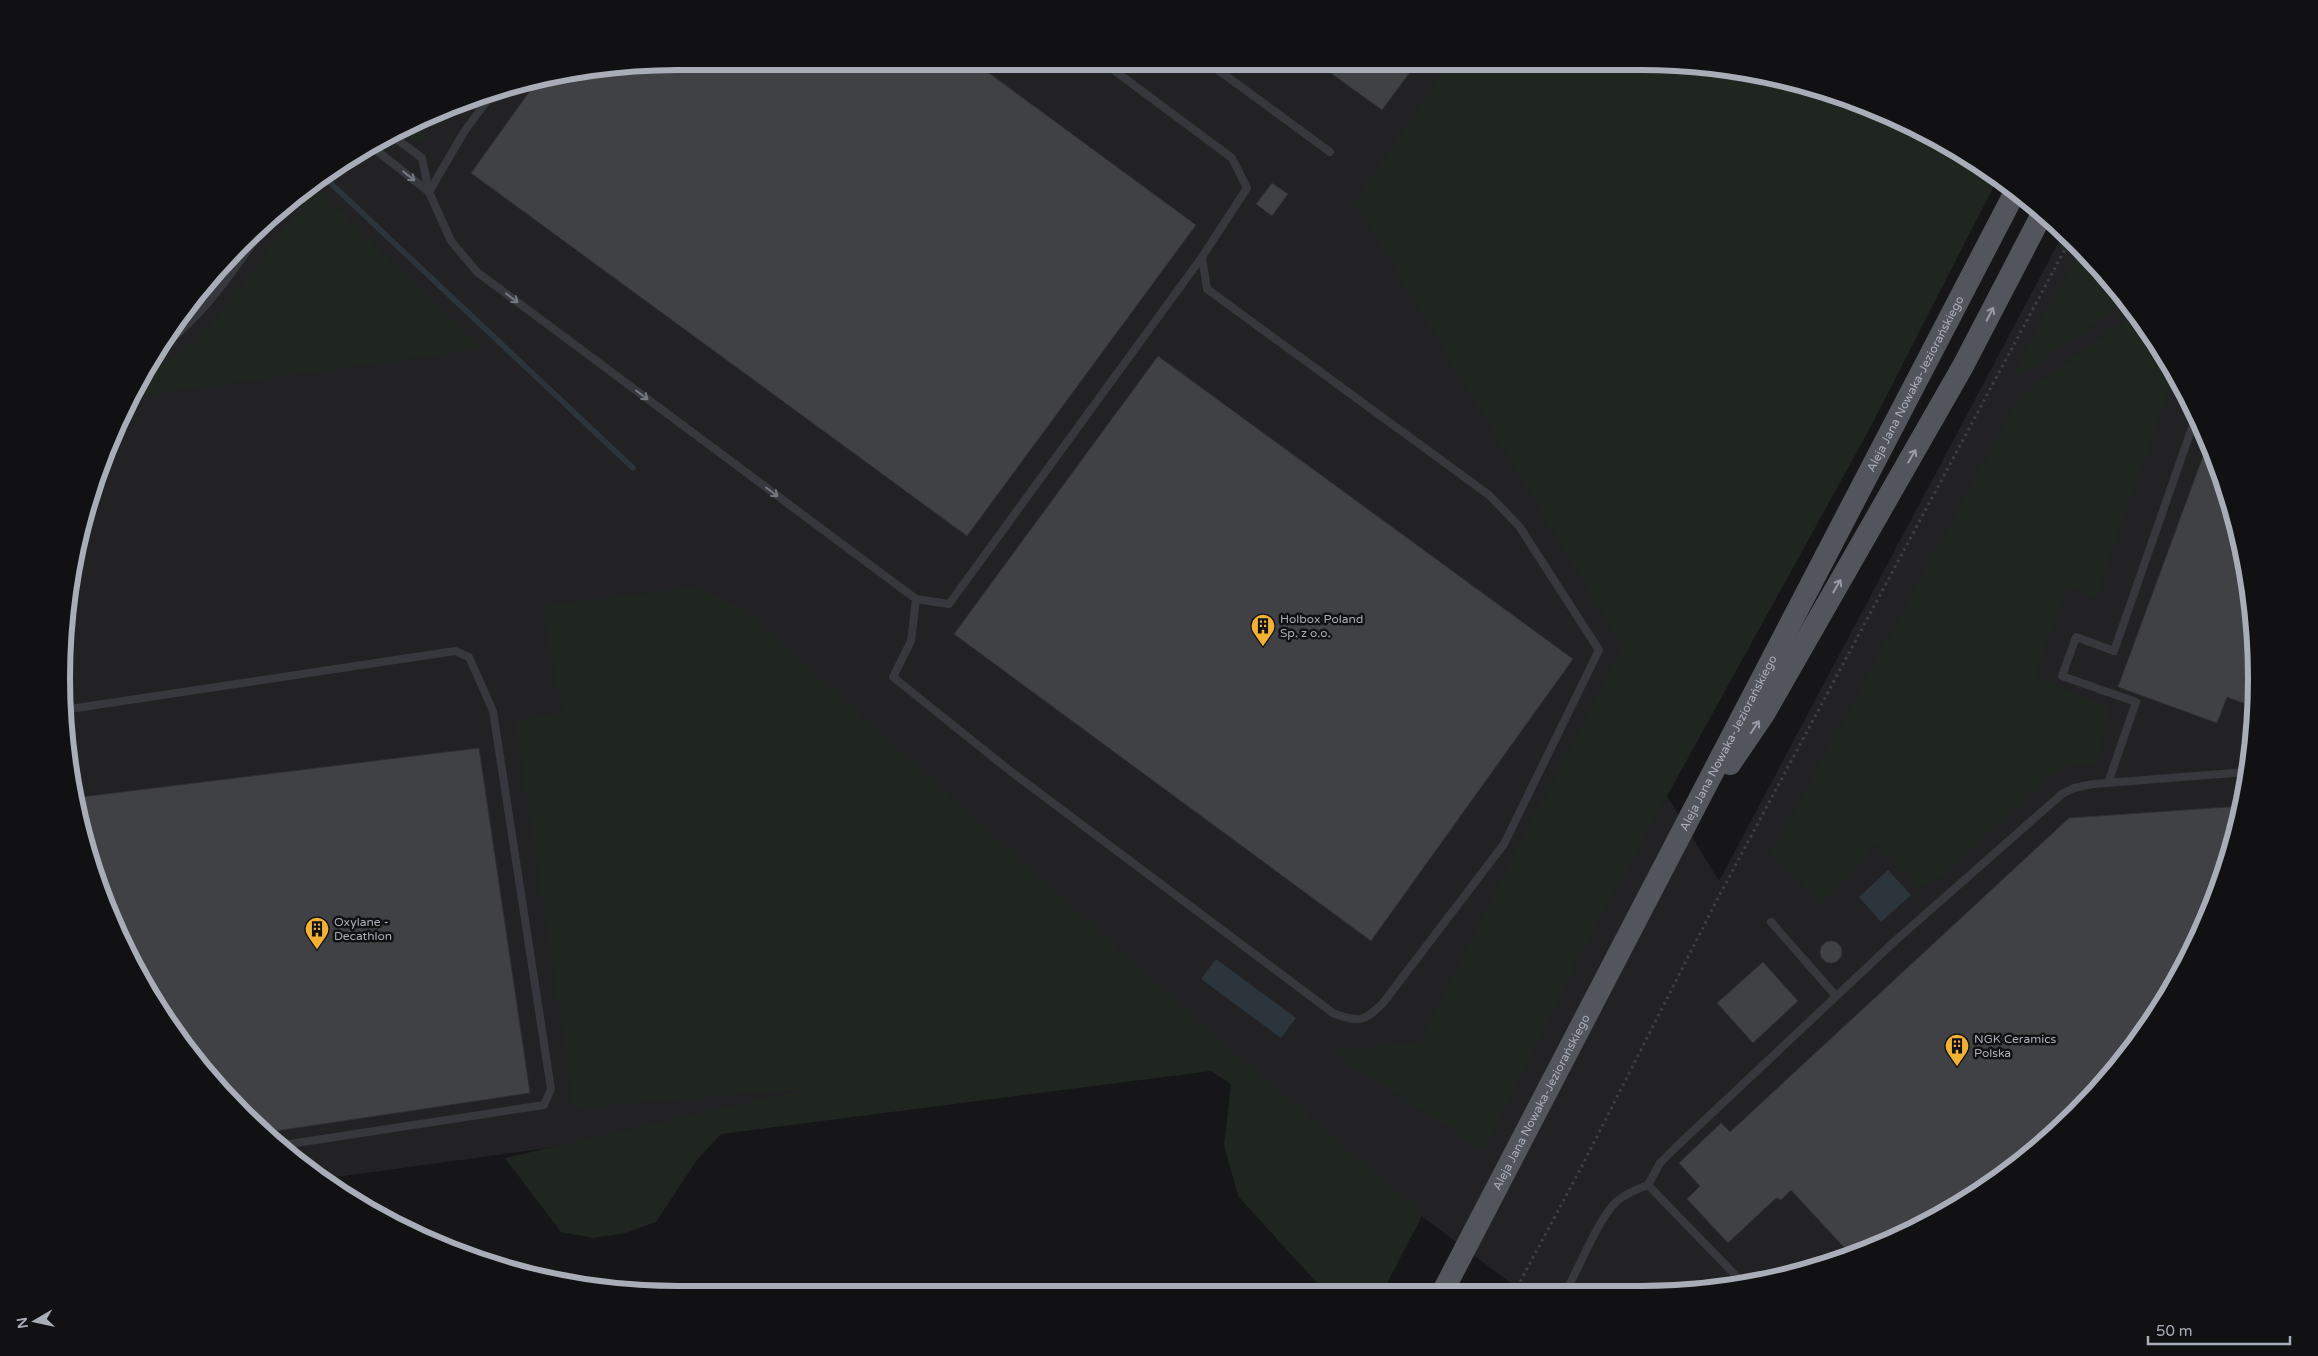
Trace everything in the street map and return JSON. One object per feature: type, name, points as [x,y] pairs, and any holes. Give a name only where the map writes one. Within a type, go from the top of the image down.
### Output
[{"type":"main road","name":"Aleja Jana Nowaka-Jeziorańskiego","points":[[1446,1286],[1791,619],[2012,198]]},
{"type":"main road","points":[[1670,855],[1764,714],[1963,366],[2039,220]]},
{"type":"street","points":[[187,321],[224,273]]},
{"type":"lane","points":[[397,139],[422,158],[429,192],[451,241],[477,272],[916,599],[949,604],[1202,257],[1247,188],[1232,158],[1114,70]]},
{"type":"lane","points":[[1218,70],[1330,152]]},
{"type":"lane","points":[[429,192],[464,132],[487,101]]},
{"type":"lane","points":[[376,150],[429,192]]},
{"type":"lane","points":[[916,599],[911,641],[893,677],[1009,770],[1333,1013],[1354,1021],[1369,1017],[1383,1003],[1504,844],[1599,650],[1519,526],[1489,496],[1208,289],[1202,257]]},
{"type":"lane","points":[[2108,783],[2136,702],[2062,676],[2076,637],[2114,650],[2193,425]]},
{"type":"lane","points":[[71,709],[455,651],[469,657],[493,711],[551,1089],[544,1105],[288,1144]]},
{"type":"lane","points":[[1569,1286],[1604,1216],[1616,1202],[1631,1191],[1648,1185],[1660,1163],[1676,1147],[1938,902],[2062,794],[2074,788],[2108,783],[2240,773]]},
{"type":"lane","points":[[1771,922],[1836,996]]},
{"type":"lane","points":[[1648,1185],[1738,1278]]},
{"type":"path","points":[[1518,1286],[1582,1166],[1719,896],[2067,245]]},
{"type":"shaded area","points":[[678,70],[1461,70],[1622,646],[1667,796],[1719,881],[2060,239],[2097,277],[2146,340],[2167,374],[2202,445],[2216,483],[2236,559],[2243,599],[2247,638],[2247,718],[2243,757],[2227,835],[2202,911],[2185,947],[2167,982],[2146,1016],[2122,1048],[2070,1108],[2041,1135],[1978,1184],[1944,1205],[1873,1240],[1797,1265],[1719,1281],[1680,1285],[1515,1286],[1210,1057],[332,1178],[277,1135],[248,1108],[221,1079],[172,1016],[151,982],[116,911],[102,873],[82,797],[71,718],[70,678],[71,638],[82,559],[102,483],[116,445],[151,374],[172,340],[221,277],[248,248],[277,221],[340,172],[374,151],[445,116],[483,102],[559,82],[638,71]]},
{"type":"shaded area","points":[[1444,70],[1680,71],[1759,82],[1835,102],[1873,116],[1944,151],[1995,185],[1869,430],[1581,952],[1484,1150],[1330,1051],[1419,1042],[1622,646],[1360,210],[1350,208]]},
{"type":"shaded area","points":[[420,128],[429,142],[413,140],[404,135]]},
{"type":"shaded area","points":[[317,190],[482,349],[140,396],[156,366],[179,353],[194,341],[208,328],[310,194]]},
{"type":"shaded area","points":[[2077,256],[2121,307],[2010,381]]},
{"type":"shaded area","points":[[2130,319],[2146,340],[2171,382],[2096,597],[2068,587],[2034,678],[2110,707],[2097,763],[2072,766],[2049,777],[1938,879],[1920,887],[1876,844],[1836,891],[1822,903],[1771,854],[2019,397],[2126,320]]},
{"type":"shaded area","points":[[697,587],[742,608],[1211,1033],[1423,1214],[1386,1286],[1320,1286],[1238,1196],[1224,1145],[1231,1084],[1211,1071],[721,1134],[697,1160],[656,1222],[625,1233],[593,1238],[561,1232],[505,1158],[807,1089],[574,1108],[515,720],[562,712],[542,606]]},
{"type":"shaded area","points":[[1888,870],[1911,895],[1881,922],[1859,897]]},
{"type":"shaded area","points":[[1216,959],[1296,1018],[1281,1038],[1201,979]]},
{"type":"building","points":[[985,70],[1196,225],[967,536],[471,173],[532,88],[559,82],[638,71]]},
{"type":"building","points":[[1326,70],[1412,70],[1382,110]]},
{"type":"building","points":[[1272,183],[1288,194],[1272,216],[1256,204]]},
{"type":"building","name":"Holbox Poland Sp. z o.o.","points":[[1158,356],[1573,659],[1371,941],[954,634]]},
{"type":"building","points":[[2205,452],[2227,521],[2243,599],[2247,638],[2247,705],[2227,697],[2217,723],[2118,687]]},
{"type":"building","name":"Oxylane - Decathlon","points":[[479,748],[530,1093],[273,1131],[221,1079],[172,1016],[151,982],[116,911],[102,873],[82,797]]},
{"type":"building","name":"NGK Ceramics Polska","points":[[2234,807],[2216,873],[2202,911],[2167,982],[2146,1016],[2122,1048],[2070,1108],[2041,1135],[1978,1184],[1944,1205],[1909,1223],[1846,1250],[1791,1190],[1781,1200],[1776,1198],[1728,1243],[1687,1199],[1700,1186],[1679,1163],[1721,1123],[1730,1132],[2069,818]]},
{"type":"building","points":[[1831,941],[1839,944],[1842,952],[1839,960],[1831,963],[1823,960],[1820,952],[1823,944]]},
{"type":"building","points":[[1763,962],[1798,1001],[1753,1043],[1717,1003]]},
{"type":"waterway","points":[[328,181],[633,468]]},
{"type":"place","name":"Holbox Poland Sp. z o.o.","points":[[1263,647]]},
{"type":"place","name":"Oxylane - Decathlon","points":[[317,950]]},
{"type":"place","name":"NGK Ceramics Polska","points":[[1957,1067]]}]
